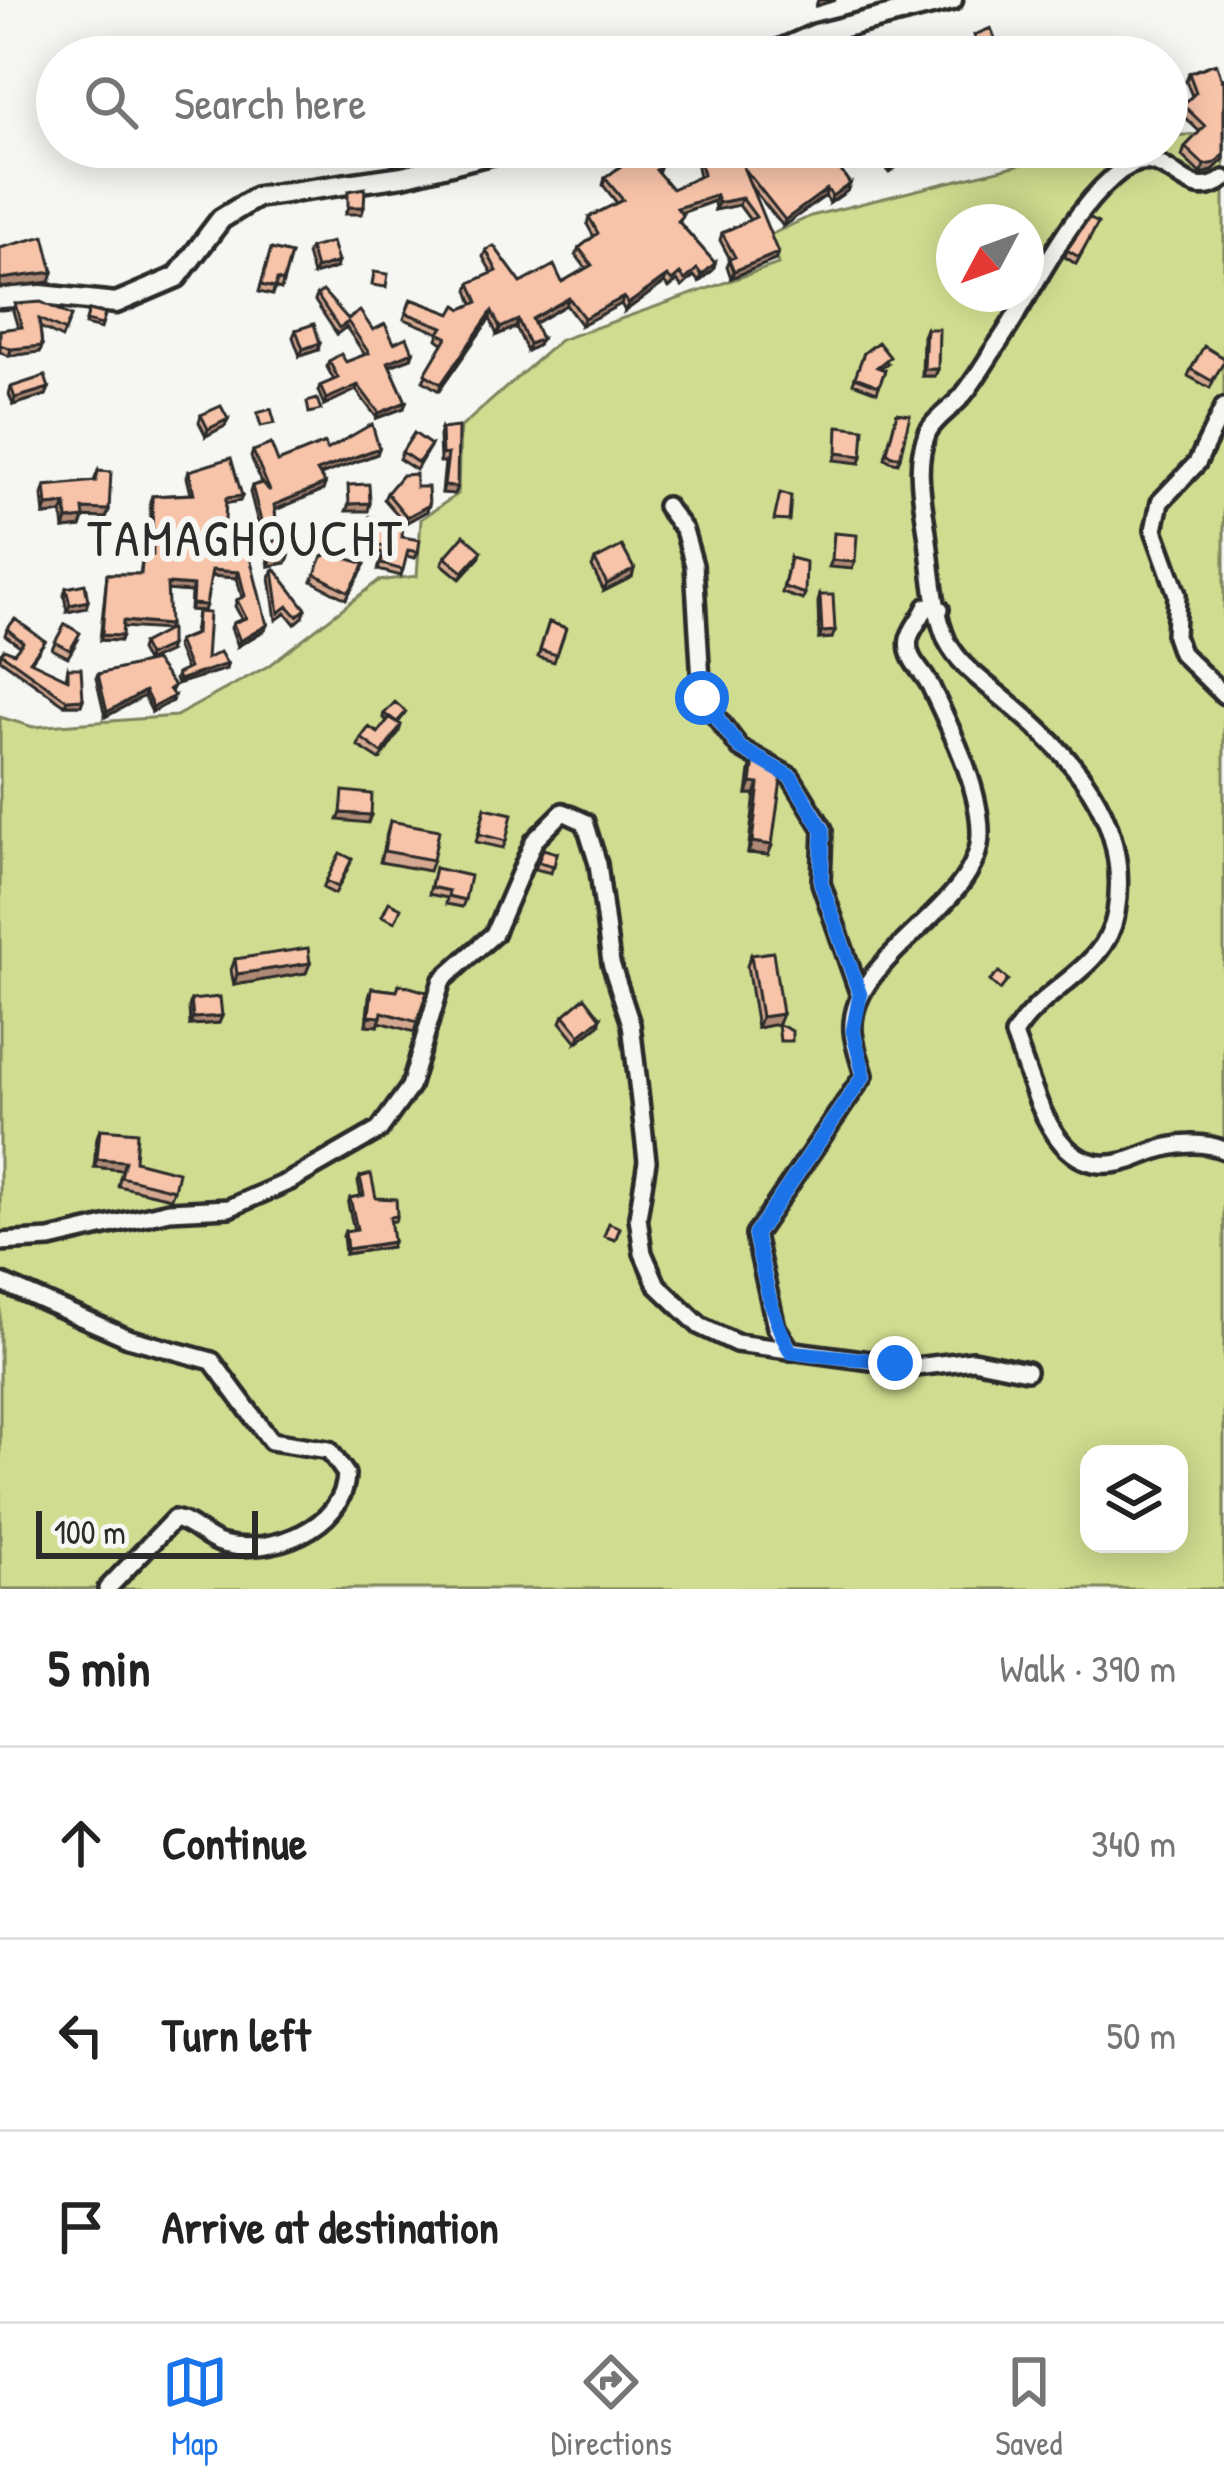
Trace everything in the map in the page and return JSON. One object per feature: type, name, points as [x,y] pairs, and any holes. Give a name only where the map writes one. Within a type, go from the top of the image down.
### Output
[{"type":"street","points":[[811,36],[939,8],[952,0]]},
{"type":"street","points":[[0,298],[41,295],[116,303],[177,277],[220,219],[257,197],[435,168]]},
{"type":"street","points":[[1125,168],[1085,207],[963,395],[927,430],[920,464],[946,639],[964,665],[1049,736],[1092,784],[1115,851],[1117,909],[1110,937],[1093,960],[1028,1009],[1014,1035],[1046,1117],[1081,1162],[1107,1169],[1163,1147],[1192,1144],[1224,1150]]},
{"type":"street","points":[[1164,168],[1192,187],[1210,187],[1224,179]]},
{"type":"street","points":[[1224,407],[1197,464],[1160,502],[1154,530],[1177,594],[1175,636],[1181,653],[1224,695]]},
{"type":"street","points":[[666,506],[684,530],[694,565],[702,698],[740,748],[791,777],[823,830],[821,883],[860,995],[853,1031],[864,1075],[755,1235],[776,1327],[791,1352]]},
{"type":"street","points":[[860,995],[950,896],[975,857],[980,835],[956,745],[928,680],[912,662],[909,637],[926,607],[940,609]]},
{"type":"street","points":[[0,1242],[50,1239],[170,1210],[229,1208],[290,1181],[379,1130],[410,1087],[442,980],[502,924],[534,841],[563,812],[585,822],[598,864],[611,963],[631,1024],[646,1161],[638,1216],[648,1270],[700,1325],[736,1343],[916,1367],[984,1361],[1027,1371]]},
{"type":"street","points":[[0,1282],[128,1338],[212,1361],[271,1441],[329,1450],[346,1474],[341,1502],[308,1531],[251,1546],[224,1544],[174,1519],[106,1589]]},
{"type":"green space","points":[[1224,133],[1224,1589],[0,1589],[0,717],[33,727],[176,716],[268,666],[378,581],[417,576],[421,519],[458,494],[460,428],[560,340],[778,264],[770,235],[811,216],[1006,168],[1188,168],[1188,135]]},
{"type":"building","points":[[1216,63],[1224,79],[1224,154],[1215,163],[1204,165],[1188,150],[1205,126],[1188,110],[1188,100],[1196,92],[1189,73]]},
{"type":"building","points":[[618,168],[660,168],[656,170],[672,189],[703,175],[701,168],[743,168],[778,253],[734,271],[729,259],[735,257],[722,233],[756,217],[742,198],[718,203],[716,195],[677,208],[683,216],[678,221],[715,263],[702,275],[697,269],[685,280],[680,274],[672,281],[667,276],[628,304],[624,297],[584,318],[569,298],[532,319],[541,339],[529,344],[518,320],[500,328],[492,311],[441,384],[425,374],[447,337],[439,333],[443,327],[406,313],[411,299],[451,314],[456,305],[462,309],[478,302],[470,283],[497,271],[486,250],[494,246],[521,283],[554,265],[562,282],[592,265],[579,248],[598,233],[589,217],[623,200],[605,178]]},
{"type":"building","points":[[744,168],[839,168],[850,184],[832,196],[827,189],[785,220]]},
{"type":"building","points":[[365,188],[364,207],[348,207],[348,191]]},
{"type":"building","points":[[1089,218],[1098,223],[1079,257],[1067,250]]},
{"type":"building","points":[[44,236],[53,272],[0,279],[0,248]]},
{"type":"building","points":[[332,242],[338,262],[316,269],[310,248]]},
{"type":"building","points":[[271,249],[291,254],[283,282],[277,280],[275,288],[261,285]]},
{"type":"building","points":[[374,272],[388,274],[386,287],[372,285]]},
{"type":"building","points":[[323,291],[348,319],[360,311],[373,330],[385,324],[394,343],[407,337],[413,352],[388,362],[406,402],[379,413],[358,385],[326,399],[320,386],[338,378],[329,361],[341,354],[346,362],[369,353],[348,322],[339,328],[317,295]]},
{"type":"building","points":[[41,302],[71,316],[65,331],[39,319],[42,346],[11,349],[0,345],[0,330],[22,327],[15,304]]},
{"type":"building","points":[[89,310],[105,314],[102,325],[86,321]]},
{"type":"building","points":[[314,324],[320,343],[303,349],[296,330]]},
{"type":"building","points":[[926,329],[939,329],[938,369],[924,369]]},
{"type":"building","points":[[878,342],[890,357],[877,367],[885,370],[879,386],[855,377],[864,353]]},
{"type":"building","points":[[1204,346],[1224,358],[1212,381],[1191,369]]},
{"type":"building","points":[[45,376],[49,388],[15,398],[11,387]]},
{"type":"building","points":[[317,399],[321,410],[309,413],[307,402]]},
{"type":"building","points":[[221,406],[228,419],[208,429],[201,415]]},
{"type":"building","points":[[271,409],[275,423],[261,426],[257,413]]},
{"type":"building","points":[[897,413],[910,415],[900,457],[887,452]]},
{"type":"building","points":[[372,424],[379,448],[317,471],[325,484],[274,505],[276,520],[262,525],[252,486],[262,483],[270,491],[253,451],[271,444],[278,462],[325,443],[327,450]]},
{"type":"building","points":[[838,426],[864,429],[862,456],[837,453]]},
{"type":"building","points":[[458,427],[457,487],[444,486],[448,454],[442,455],[441,429]]},
{"type":"building","points":[[414,433],[431,445],[418,463],[402,452]]},
{"type":"building","points":[[231,458],[242,496],[226,498],[224,540],[206,547],[208,551],[247,546],[267,625],[240,641],[233,623],[246,618],[237,600],[245,596],[239,572],[212,570],[206,605],[192,604],[193,586],[167,584],[169,625],[123,621],[122,636],[102,635],[107,574],[141,574],[143,554],[153,555],[152,496],[194,494],[189,471]]},
{"type":"building","points":[[98,471],[111,472],[109,510],[83,509],[84,518],[67,520],[66,504],[47,506],[45,486],[96,481]]},
{"type":"building","points":[[416,474],[416,487],[428,487],[429,505],[407,517],[387,493],[402,475]]},
{"type":"building","points":[[369,484],[370,503],[349,504],[348,485]]},
{"type":"building","points":[[780,493],[791,496],[789,521],[774,520]]},
{"type":"building","points":[[370,517],[403,524],[402,537],[420,540],[418,552],[408,550],[403,570],[381,564],[385,547],[364,542]]},
{"type":"building","points":[[834,533],[857,535],[855,562],[832,560]]},
{"type":"building","points":[[464,535],[482,551],[463,572],[445,557]]},
{"type":"building","points":[[286,539],[289,556],[271,559],[269,542]]},
{"type":"building","points":[[622,546],[634,569],[607,584],[595,560]]},
{"type":"building","points":[[331,553],[365,564],[349,592],[315,574],[322,557]]},
{"type":"building","points":[[790,558],[806,562],[805,594],[784,587]]},
{"type":"building","points":[[275,569],[306,609],[297,616],[288,606],[279,613]]},
{"type":"building","points":[[85,584],[88,601],[70,605],[66,588]]},
{"type":"building","points":[[820,595],[833,595],[835,631],[822,632]]},
{"type":"building","points":[[197,612],[209,613],[206,659],[220,652],[227,664],[179,680],[177,674],[189,668],[178,641],[196,634]]},
{"type":"building","points":[[15,619],[45,641],[30,661],[68,679],[68,668],[81,668],[83,699],[67,700],[1,653],[4,649],[14,653],[23,642],[7,629]]},
{"type":"building","points":[[549,622],[566,628],[557,655],[540,650]]},
{"type":"building","points":[[65,624],[80,633],[70,650],[55,642]]},
{"type":"building","points":[[170,629],[170,646],[148,656],[142,644]]},
{"type":"building","points":[[155,661],[174,686],[169,689],[174,696],[153,707],[145,691],[107,712],[98,674]]},
{"type":"building","points":[[395,702],[406,712],[397,722],[384,714]]},
{"type":"building","points":[[390,717],[401,725],[382,753],[361,738],[369,727],[378,733]]},
{"type":"building","points":[[754,759],[782,773],[772,845],[752,842],[759,784],[751,783]]},
{"type":"building","points":[[343,791],[372,794],[371,815],[341,813]]},
{"type":"building","points":[[485,808],[512,814],[506,841],[479,834]]},
{"type":"building","points":[[390,821],[439,830],[433,860],[384,851]]},
{"type":"building","points":[[543,849],[557,853],[554,866],[538,862]]},
{"type":"building","points":[[340,853],[352,859],[338,887],[326,881]]},
{"type":"building","points":[[435,868],[470,876],[465,900],[431,887]]},
{"type":"building","points":[[389,902],[401,908],[395,922],[382,916]]},
{"type":"building","points":[[308,948],[310,963],[237,974],[235,959]]},
{"type":"building","points":[[773,952],[782,1014],[761,1017],[751,955]]},
{"type":"building","points":[[999,972],[1008,980],[1000,990],[990,981]]},
{"type":"building","points":[[399,984],[427,992],[417,1022],[382,1012],[381,1017],[369,1016],[372,988],[397,991]]},
{"type":"building","points":[[220,997],[222,1016],[193,1018],[191,1000]]},
{"type":"building","points":[[585,997],[601,1018],[580,1035],[564,1015]]},
{"type":"building","points":[[778,1024],[792,1031],[792,1041],[780,1041]]},
{"type":"building","points":[[100,1129],[137,1132],[135,1161],[178,1172],[174,1190],[121,1177],[125,1161],[97,1159]]},
{"type":"building","points":[[371,1174],[376,1198],[396,1199],[397,1216],[390,1217],[393,1242],[347,1249],[345,1231],[357,1229],[350,1198],[364,1195],[360,1177]]},
{"type":"building","points":[[609,1223],[620,1228],[615,1240],[604,1236]]},
{"type":"district","name":"TAMAGHOUCHT","points":[[246,538]]},
{"type":"route","points":[[702,698],[740,748],[791,777],[823,830],[821,883],[860,995],[853,1031],[864,1075],[755,1235],[762,1280],[776,1327],[791,1352],[895,1363]]}]
